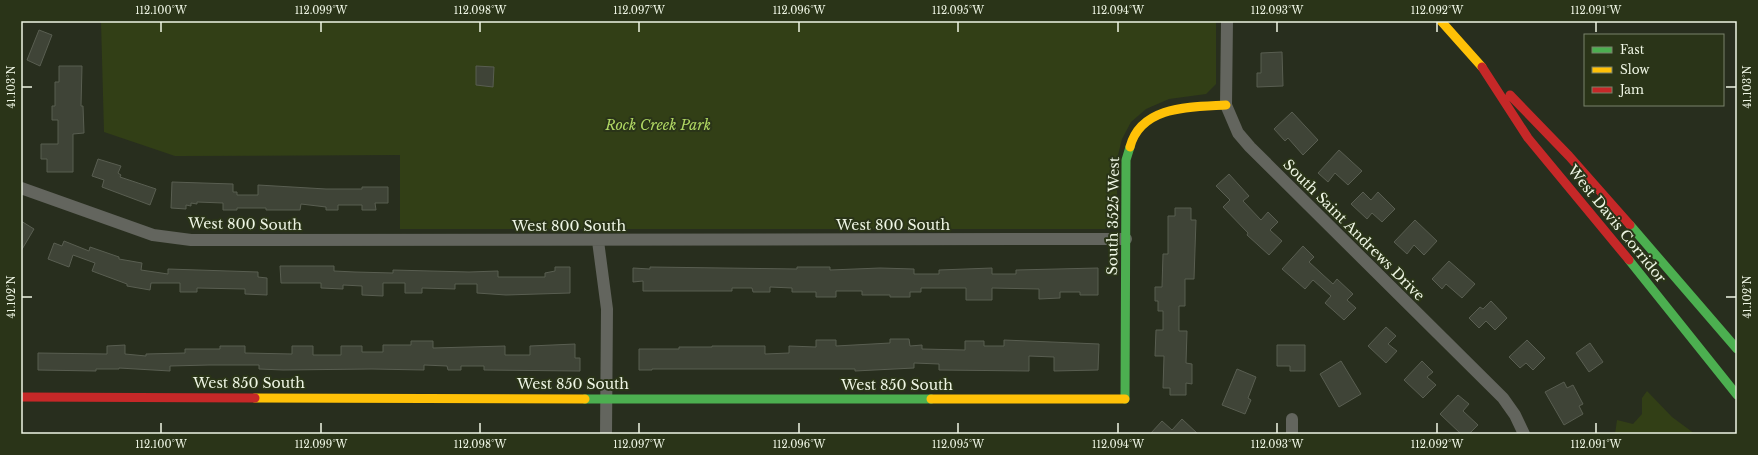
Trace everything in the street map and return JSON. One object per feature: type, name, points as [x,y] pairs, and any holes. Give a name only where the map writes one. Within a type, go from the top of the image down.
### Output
[{"type":"main road","name":"West Davis Corridor","points":[[1441,21],[1482,67],[1539,123],[1737,349]]},
{"type":"main road","name":"West Davis Corridor","points":[[1482,67],[1528,138],[1737,395]]},
{"type":"main road","name":"South 3525 West","points":[[1125,400],[1126,160],[1131,142],[1142,125],[1156,114],[1178,108],[1226,105]]},
{"type":"main road","name":"West 850 South","points":[[21,397],[1125,400]]},
{"type":"street","name":"South Saint Andrews Drive","points":[[1227,21],[1226,105],[1238,133],[1250,147],[1503,398],[1515,415],[1524,434]]},
{"type":"street","name":"West 800 South","points":[[21,188],[153,235],[191,240],[598,241],[1126,239]]},
{"type":"street","points":[[598,241],[607,309],[606,434]]},
{"type":"street","points":[[1292,419],[1292,434]]},
{"type":"green space","name":"Rock Creek Park","points":[[101,21],[1216,21],[1216,84],[1206,94],[1169,99],[1146,109],[1131,122],[1122,139],[1117,159],[1117,220],[1105,229],[400,229],[400,155],[175,156],[104,132]]},
{"type":"green space","points":[[1647,391],[1672,417],[1695,434],[1615,434],[1617,420],[1633,424],[1642,414],[1642,398]]},
{"type":"building","points":[[39,30],[52,35],[40,66],[27,60]]},
{"type":"building","points":[[1282,52],[1283,86],[1257,87],[1257,73],[1261,73],[1261,53]]},
{"type":"building","points":[[59,66],[82,66],[81,106],[83,106],[84,133],[73,134],[73,172],[47,172],[47,159],[41,159],[41,144],[58,144],[58,120],[52,120],[52,106],[55,106],[55,82],[59,82]]},
{"type":"building","points":[[476,66],[494,67],[493,87],[476,85]]},
{"type":"building","points":[[1292,112],[1318,140],[1303,155],[1288,138],[1285,141],[1274,129]]},
{"type":"building","points":[[1339,150],[1362,171],[1348,185],[1335,173],[1328,182],[1318,173]]},
{"type":"building","points":[[98,159],[121,166],[118,173],[121,175],[120,177],[156,189],[150,205],[102,187],[104,180],[92,176]]},
{"type":"building","points":[[1229,174],[1249,196],[1243,201],[1261,220],[1268,212],[1278,222],[1270,230],[1282,241],[1269,255],[1247,235],[1248,233],[1223,207],[1230,200],[1216,186]]},
{"type":"building","points":[[172,182],[233,184],[233,192],[237,192],[237,195],[258,195],[258,185],[326,189],[388,187],[388,203],[375,203],[376,210],[362,210],[362,205],[338,205],[338,210],[326,210],[326,207],[301,204],[300,210],[237,208],[237,210],[223,210],[223,203],[197,202],[197,204],[191,203],[191,206],[186,205],[186,209],[171,208]]},
{"type":"building","points":[[1363,192],[1371,200],[1378,192],[1395,209],[1382,222],[1372,213],[1367,219],[1351,204]]},
{"type":"building","points":[[1175,208],[1191,208],[1191,220],[1196,220],[1194,279],[1185,279],[1185,306],[1179,306],[1179,331],[1187,331],[1186,363],[1192,364],[1192,384],[1186,383],[1186,395],[1170,395],[1170,388],[1163,388],[1164,356],[1155,356],[1156,330],[1163,330],[1163,311],[1158,311],[1158,301],[1155,301],[1155,287],[1162,287],[1163,254],[1168,254],[1168,216],[1175,216]]},
{"type":"building","points":[[1415,220],[1437,241],[1424,255],[1414,245],[1407,254],[1394,242]]},
{"type":"building","points":[[21,221],[34,229],[21,251]]},
{"type":"building","points":[[64,241],[89,251],[90,247],[119,257],[119,259],[142,263],[141,270],[168,274],[168,269],[258,272],[258,277],[267,278],[267,295],[245,294],[245,289],[197,288],[197,292],[180,292],[180,283],[151,283],[150,290],[127,286],[127,284],[92,271],[95,263],[73,255],[69,267],[48,259],[54,243],[62,246]]},
{"type":"building","points":[[1303,246],[1314,257],[1309,262],[1333,284],[1337,279],[1353,294],[1347,300],[1356,308],[1344,320],[1325,303],[1331,296],[1313,280],[1305,289],[1282,269]]},
{"type":"building","points":[[1449,261],[1475,284],[1462,298],[1446,284],[1442,289],[1432,279]]},
{"type":"building","points":[[280,266],[334,266],[334,271],[393,273],[393,270],[469,272],[498,271],[498,277],[545,277],[545,273],[555,271],[555,267],[570,267],[570,293],[506,295],[477,293],[477,284],[455,284],[455,289],[422,288],[422,293],[405,293],[405,283],[383,283],[383,296],[362,295],[362,286],[343,285],[343,289],[321,288],[321,283],[281,283]]},
{"type":"building","points":[[650,267],[797,269],[797,267],[830,267],[830,270],[880,268],[914,269],[914,274],[939,274],[939,270],[992,268],[992,274],[1016,274],[1016,270],[1098,268],[1098,295],[1080,295],[1080,292],[1060,292],[1060,298],[1039,299],[1039,289],[992,288],[992,300],[966,300],[966,288],[921,288],[921,292],[910,292],[910,297],[862,295],[862,291],[836,291],[836,297],[816,297],[816,292],[792,292],[792,288],[770,287],[770,292],[753,292],[752,288],[732,288],[732,291],[643,291],[643,281],[633,282],[633,268],[650,269]]},
{"type":"building","points":[[1491,301],[1507,318],[1495,330],[1486,321],[1479,328],[1469,318],[1480,307],[1483,309]]},
{"type":"building","points":[[1386,327],[1396,336],[1388,344],[1397,351],[1386,363],[1368,346]]},
{"type":"building","points":[[890,339],[909,339],[910,346],[922,345],[922,349],[965,350],[965,341],[984,341],[984,346],[1004,346],[1004,340],[1099,344],[1098,370],[1054,371],[1054,357],[1029,356],[1029,371],[939,370],[939,364],[914,363],[914,368],[855,371],[855,369],[639,370],[639,349],[679,349],[679,347],[712,346],[765,346],[765,354],[789,353],[789,346],[816,347],[816,340],[836,340],[836,346],[890,343]]},
{"type":"building","points":[[1527,340],[1545,358],[1533,370],[1526,363],[1520,368],[1509,357]]},
{"type":"building","points":[[411,341],[433,341],[433,348],[505,346],[505,355],[530,355],[530,346],[575,344],[575,358],[580,358],[580,371],[484,370],[484,366],[461,366],[461,370],[448,370],[447,366],[424,365],[424,370],[283,370],[259,369],[259,365],[209,365],[170,366],[170,371],[119,368],[96,369],[96,371],[38,370],[38,353],[107,354],[107,346],[125,345],[125,354],[146,356],[146,354],[185,353],[185,349],[220,349],[220,346],[245,346],[245,353],[292,354],[292,346],[313,346],[313,355],[341,355],[341,346],[362,346],[362,352],[383,352],[383,345],[411,345]]},
{"type":"building","points":[[1590,343],[1603,362],[1589,372],[1576,353]]},
{"type":"building","points":[[1277,345],[1305,345],[1305,371],[1290,371],[1290,366],[1277,366]]},
{"type":"building","points":[[1341,361],[1361,394],[1339,407],[1320,374]]},
{"type":"building","points":[[1422,361],[1433,372],[1427,377],[1436,385],[1423,398],[1404,380]]},
{"type":"building","points":[[1237,369],[1256,377],[1248,398],[1251,400],[1245,414],[1222,405]]},
{"type":"building","points":[[1564,382],[1567,388],[1573,385],[1583,404],[1579,406],[1583,414],[1564,425],[1545,392]]},
{"type":"building","points":[[1458,395],[1469,404],[1463,411],[1478,425],[1469,434],[1461,434],[1440,414]]},
{"type":"building","points":[[1182,419],[1198,434],[1150,434],[1162,421],[1172,430]]},
{"type":"traffic: fast","points":[[1125,399],[1126,160],[1130,147]]},
{"type":"traffic: fast","points":[[1630,225],[1737,349]]},
{"type":"traffic: fast","points":[[1629,260],[1737,395]]},
{"type":"traffic: fast","points":[[585,399],[931,399]]},
{"type":"traffic: slow","points":[[1441,21],[1482,67]]},
{"type":"traffic: slow","points":[[1130,147],[1136,133],[1145,123],[1156,116],[1169,111],[1184,108],[1226,105]]},
{"type":"traffic: slow","points":[[255,398],[585,399]]},
{"type":"traffic: slow","points":[[931,399],[1125,399]]},
{"type":"traffic: jam","points":[[1482,67],[1528,138],[1629,260]]},
{"type":"traffic: jam","points":[[1510,95],[1569,156],[1630,225]]},
{"type":"traffic: jam","points":[[21,397],[255,398]]}]
